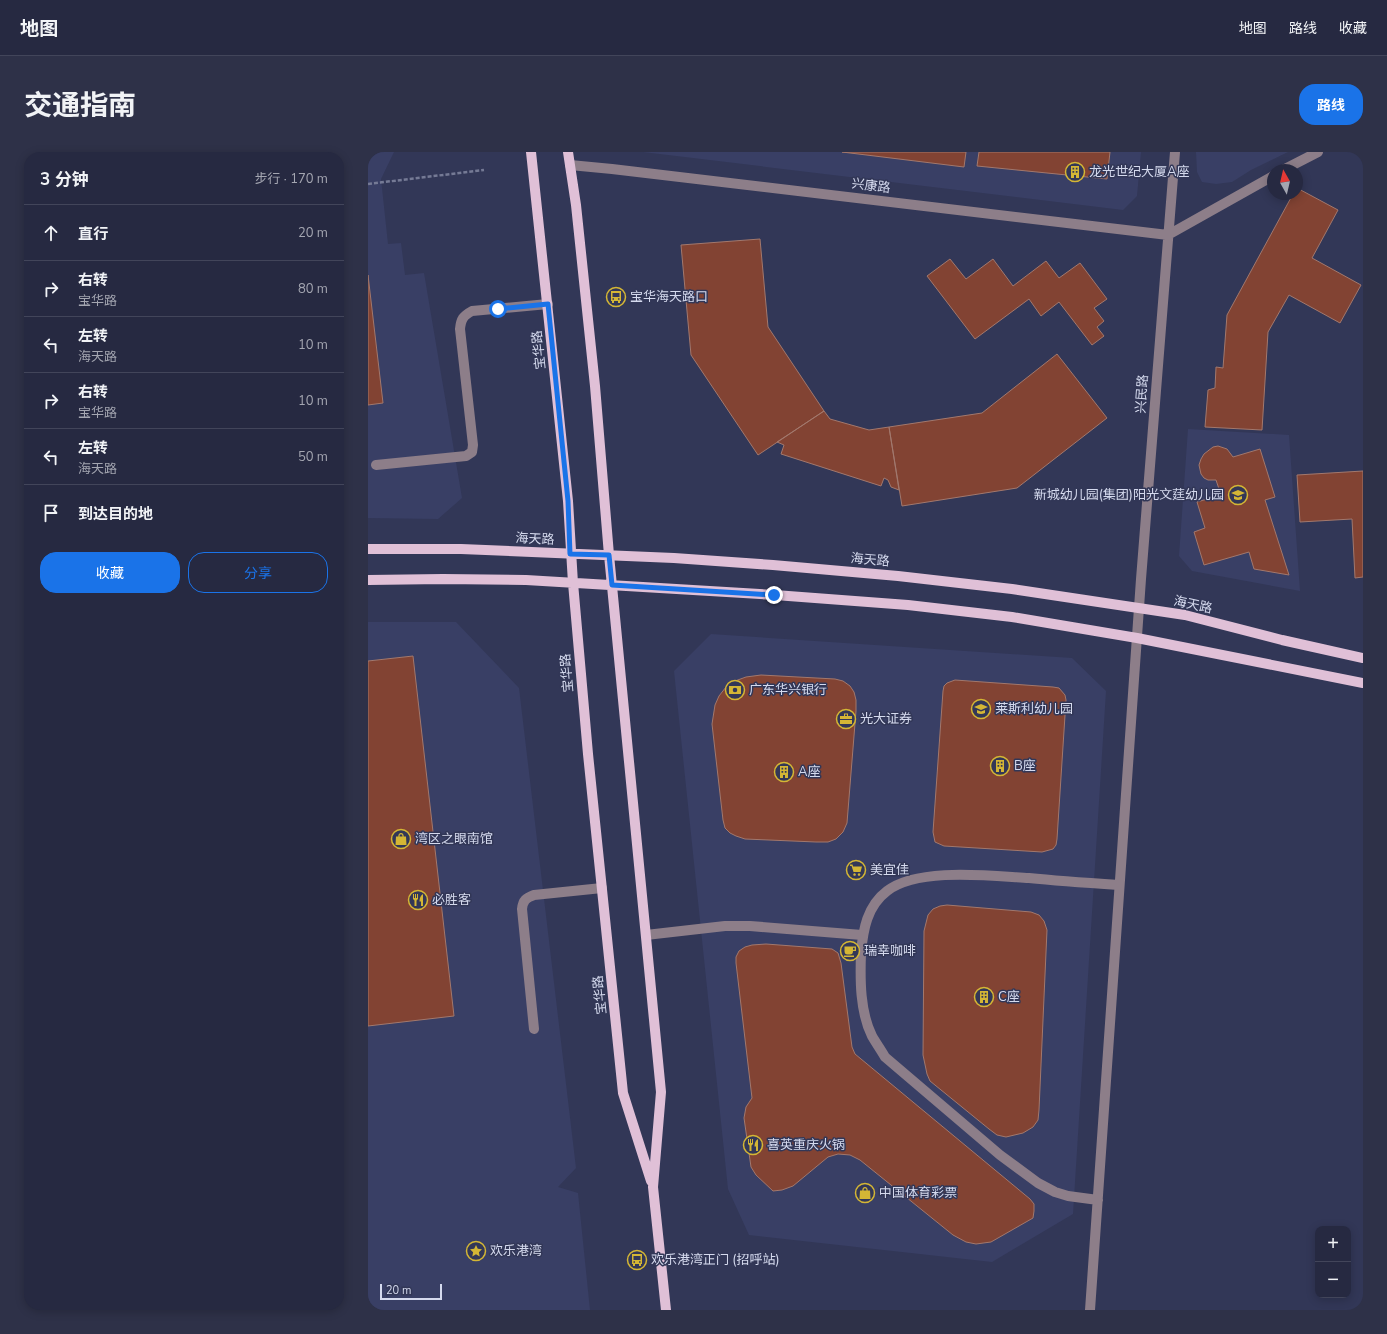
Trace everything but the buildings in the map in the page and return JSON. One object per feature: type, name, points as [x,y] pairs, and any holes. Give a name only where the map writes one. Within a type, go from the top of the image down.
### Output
[{"type":"main road","name":"宝华路","points":[[531,152],[568,501],[572,583],[623,1093],[653,1187]]},
{"type":"main road","name":"宝华路","points":[[568,152],[576,205],[595,386],[609,555],[660,1092],[653,1187],[666,1310]]},
{"type":"main road","name":"海天路","points":[[368,549],[461,549],[609,555],[773,565],[898,576],[1012,589],[1186,615],[1282,640],[1363,658]]},
{"type":"main road","points":[[368,580],[508,580],[774,595],[908,605],[1012,618],[1137,638],[1363,683]]},
{"type":"street","name":"兴民路","points":[[1090,1310],[1139,608],[1174,152]]},
{"type":"street","points":[[1295,164],[1318,152]]},
{"type":"street","name":"兴康路","points":[[570,165],[1168,235]]},
{"type":"street","points":[[1168,235],[1267,179]]},
{"type":"street","points":[[376,465],[466,456],[472,452],[474,445],[460,329],[461,321],[464,316],[472,312],[548,304]]},
{"type":"street","points":[[1098,1200],[1068,1196],[1055,1192],[1038,1183],[1000,1155],[885,1056],[872,1037],[866,1020],[862,992],[862,935],[867,918],[875,904],[887,891],[901,884],[919,878],[940,875],[974,875],[1120,885]]},
{"type":"street","points":[[534,1029],[522,909],[523,902],[527,898],[534,895],[602,888]]},
{"type":"street","points":[[646,935],[725,926],[750,926],[862,935]]},
{"type":"path","points":[[368,184],[484,170]]},
{"type":"shaded area","points":[[368,152],[394,152],[381,179],[388,244],[401,243],[405,275],[424,273],[462,498],[438,519],[368,518]]},
{"type":"shaded area","points":[[643,152],[1141,152],[1137,196],[1123,210]]},
{"type":"shaded area","points":[[1196,152],[1288,152],[1251,170],[1232,182],[1216,184],[1202,182],[1197,172]]},
{"type":"shaded area","name":"新城幼儿园(集团)阳光文莛幼儿园","points":[[1188,429],[1289,435],[1300,591],[1192,571],[1179,556]]},
{"type":"shaded area","points":[[368,622],[456,622],[519,688],[576,1168],[558,1187],[578,1193],[590,1310],[368,1310]]},
{"type":"shaded area","points":[[711,634],[1072,658],[1106,691],[1073,1214],[992,1262],[749,1235],[728,1189],[674,671]]},
{"type":"place","name":"龙光世纪大厦A座","points":[[1075,172]]},
{"type":"place","name":"宝华海天路口","points":[[616,297]]},
{"type":"place","name":"新城幼儿园(集团)阳光文莛幼儿园","points":[[1238,495]]},
{"type":"place","name":"广东华兴银行","points":[[735,690]]},
{"type":"place","name":"莱斯利幼儿园","points":[[981,709]]},
{"type":"place","name":"光大证券","points":[[846,719]]},
{"type":"place","name":"B座","points":[[1000,766]]},
{"type":"place","name":"A座","points":[[784,772]]},
{"type":"place","name":"湾区之眼南馆","points":[[401,839]]},
{"type":"place","name":"美宜佳","points":[[856,870]]},
{"type":"place","name":"必胜客","points":[[418,900]]},
{"type":"place","name":"瑞幸咖啡","points":[[850,951]]},
{"type":"place","name":"C座","points":[[984,997]]},
{"type":"place","name":"喜英重庆火锅","points":[[753,1145]]},
{"type":"place","name":"中国体育彩票","points":[[865,1193]]},
{"type":"place","name":"欢乐港湾","points":[[476,1251]]},
{"type":"place","name":"欢乐港湾正门 (招呼站)","points":[[637,1260]]},
{"type":"route","points":[[498,309],[548,304],[568,501],[570,554],[609,555],[612,585],[774,595]]}]
